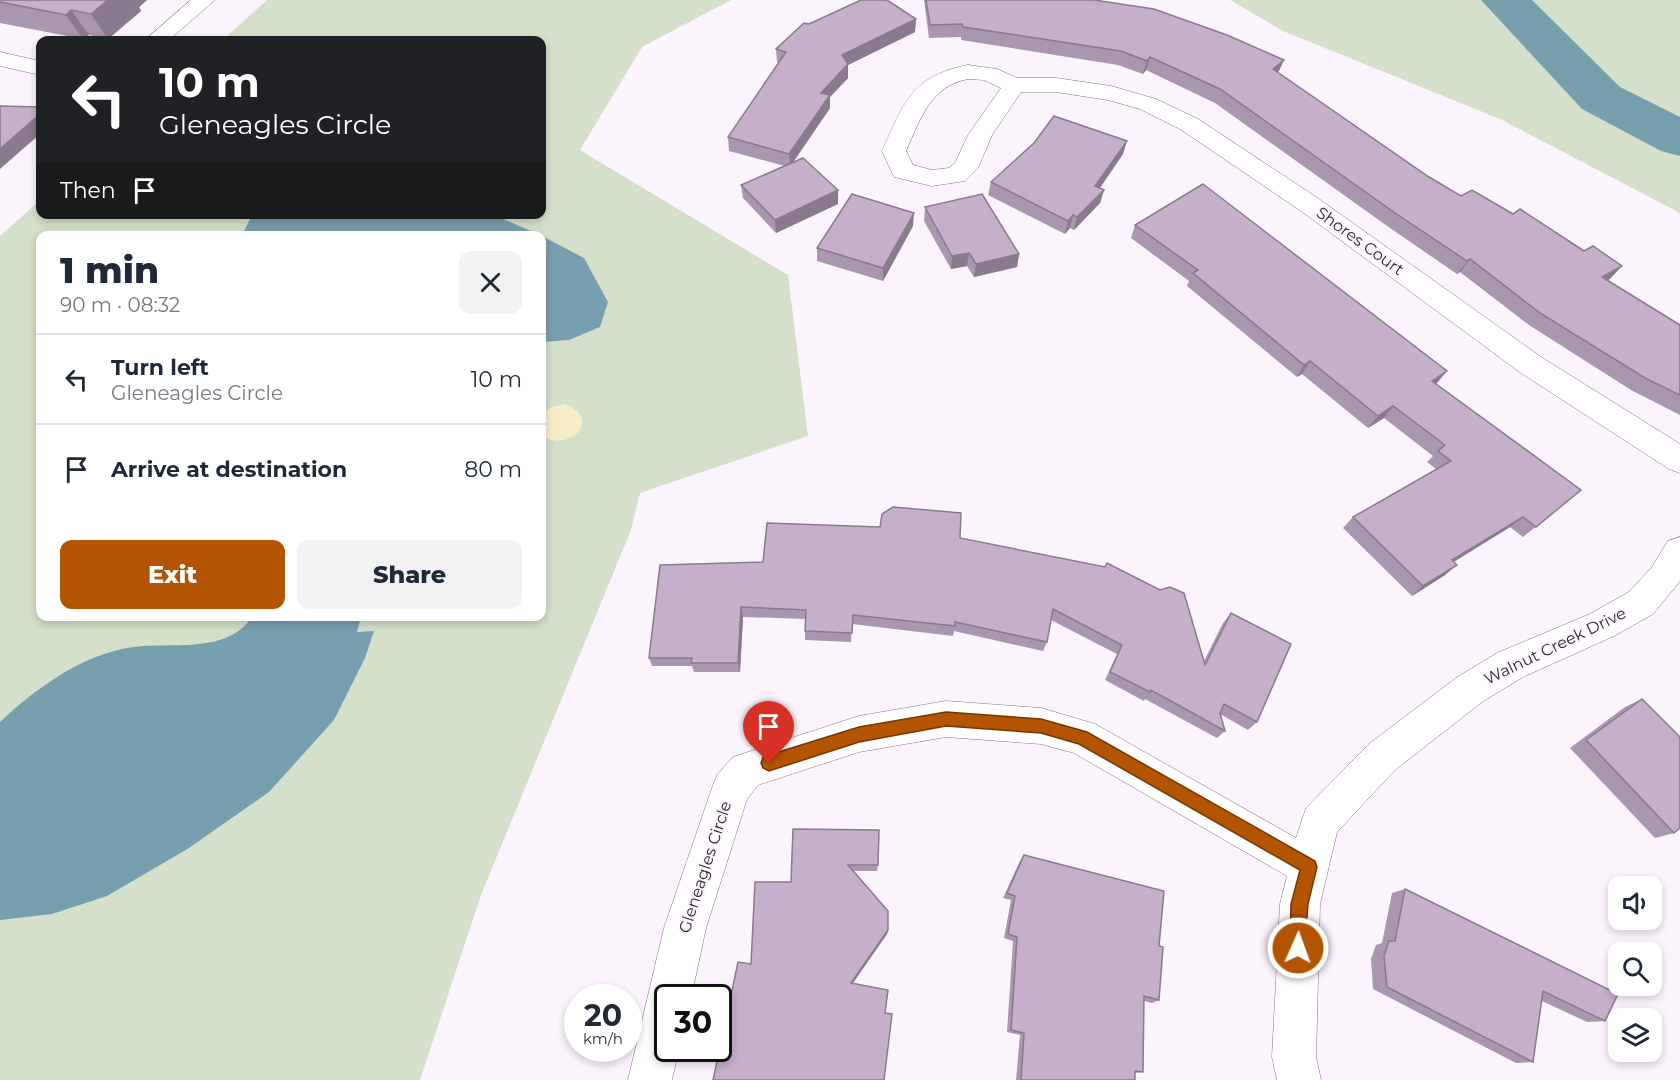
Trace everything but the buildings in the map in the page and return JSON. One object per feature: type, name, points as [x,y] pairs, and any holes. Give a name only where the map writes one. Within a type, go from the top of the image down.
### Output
[{"type":"street","points":[[161,36],[204,0]]},
{"type":"street","points":[[0,59],[36,67]]},
{"type":"street","name":"Shores Court","points":[[1014,85],[980,135],[965,168],[956,175],[932,178],[903,171],[894,151],[921,95],[936,80],[953,73],[989,74],[1014,85],[1056,85],[1111,93],[1148,104],[1190,124],[1310,205],[1531,365],[1680,460]]},
{"type":"street","name":"Walnut Creek Drive","points":[[1299,1080],[1294,1057],[1300,904],[1320,822],[1382,757],[1468,690],[1510,665],[1602,625],[1641,603],[1664,577],[1680,551]]},
{"type":"street","name":"Gleneagles Circle","points":[[672,984],[685,928],[731,788],[746,770],[859,734],[946,719],[1041,726],[1082,737],[1309,867]]},
{"type":"street","points":[[650,1080],[654,1062]]},
{"type":"green space","points":[[267,0],[731,0],[642,47],[580,150],[788,275],[808,436],[640,493],[631,530],[481,895],[420,1080],[0,1080],[0,236],[36,204],[36,219],[546,219],[546,36],[227,36]]},
{"type":"green space","points":[[1230,0],[1680,0],[1680,213],[1500,119],[1283,31]]},
{"type":"sand","points":[[564,404],[576,410],[582,418],[582,425],[578,432],[562,440],[546,438],[546,412],[551,407]]},
{"type":"water","points":[[250,219],[503,219],[531,231],[244,231]]},
{"type":"water","points":[[546,238],[584,258],[608,302],[600,327],[569,340],[546,342]]},
{"type":"water","points":[[248,621],[360,621],[357,632],[374,631],[365,658],[334,720],[269,792],[189,848],[107,896],[52,914],[0,920],[0,722],[41,688],[88,660],[138,646],[209,643],[226,638],[240,630]]},
{"type":"waterway","points":[[1505,0],[1601,98],[1680,139]]},
{"type":"route","points":[[769,763],[859,734],[946,719],[1041,726],[1082,737],[1309,867],[1300,904],[1298,948]]}]
